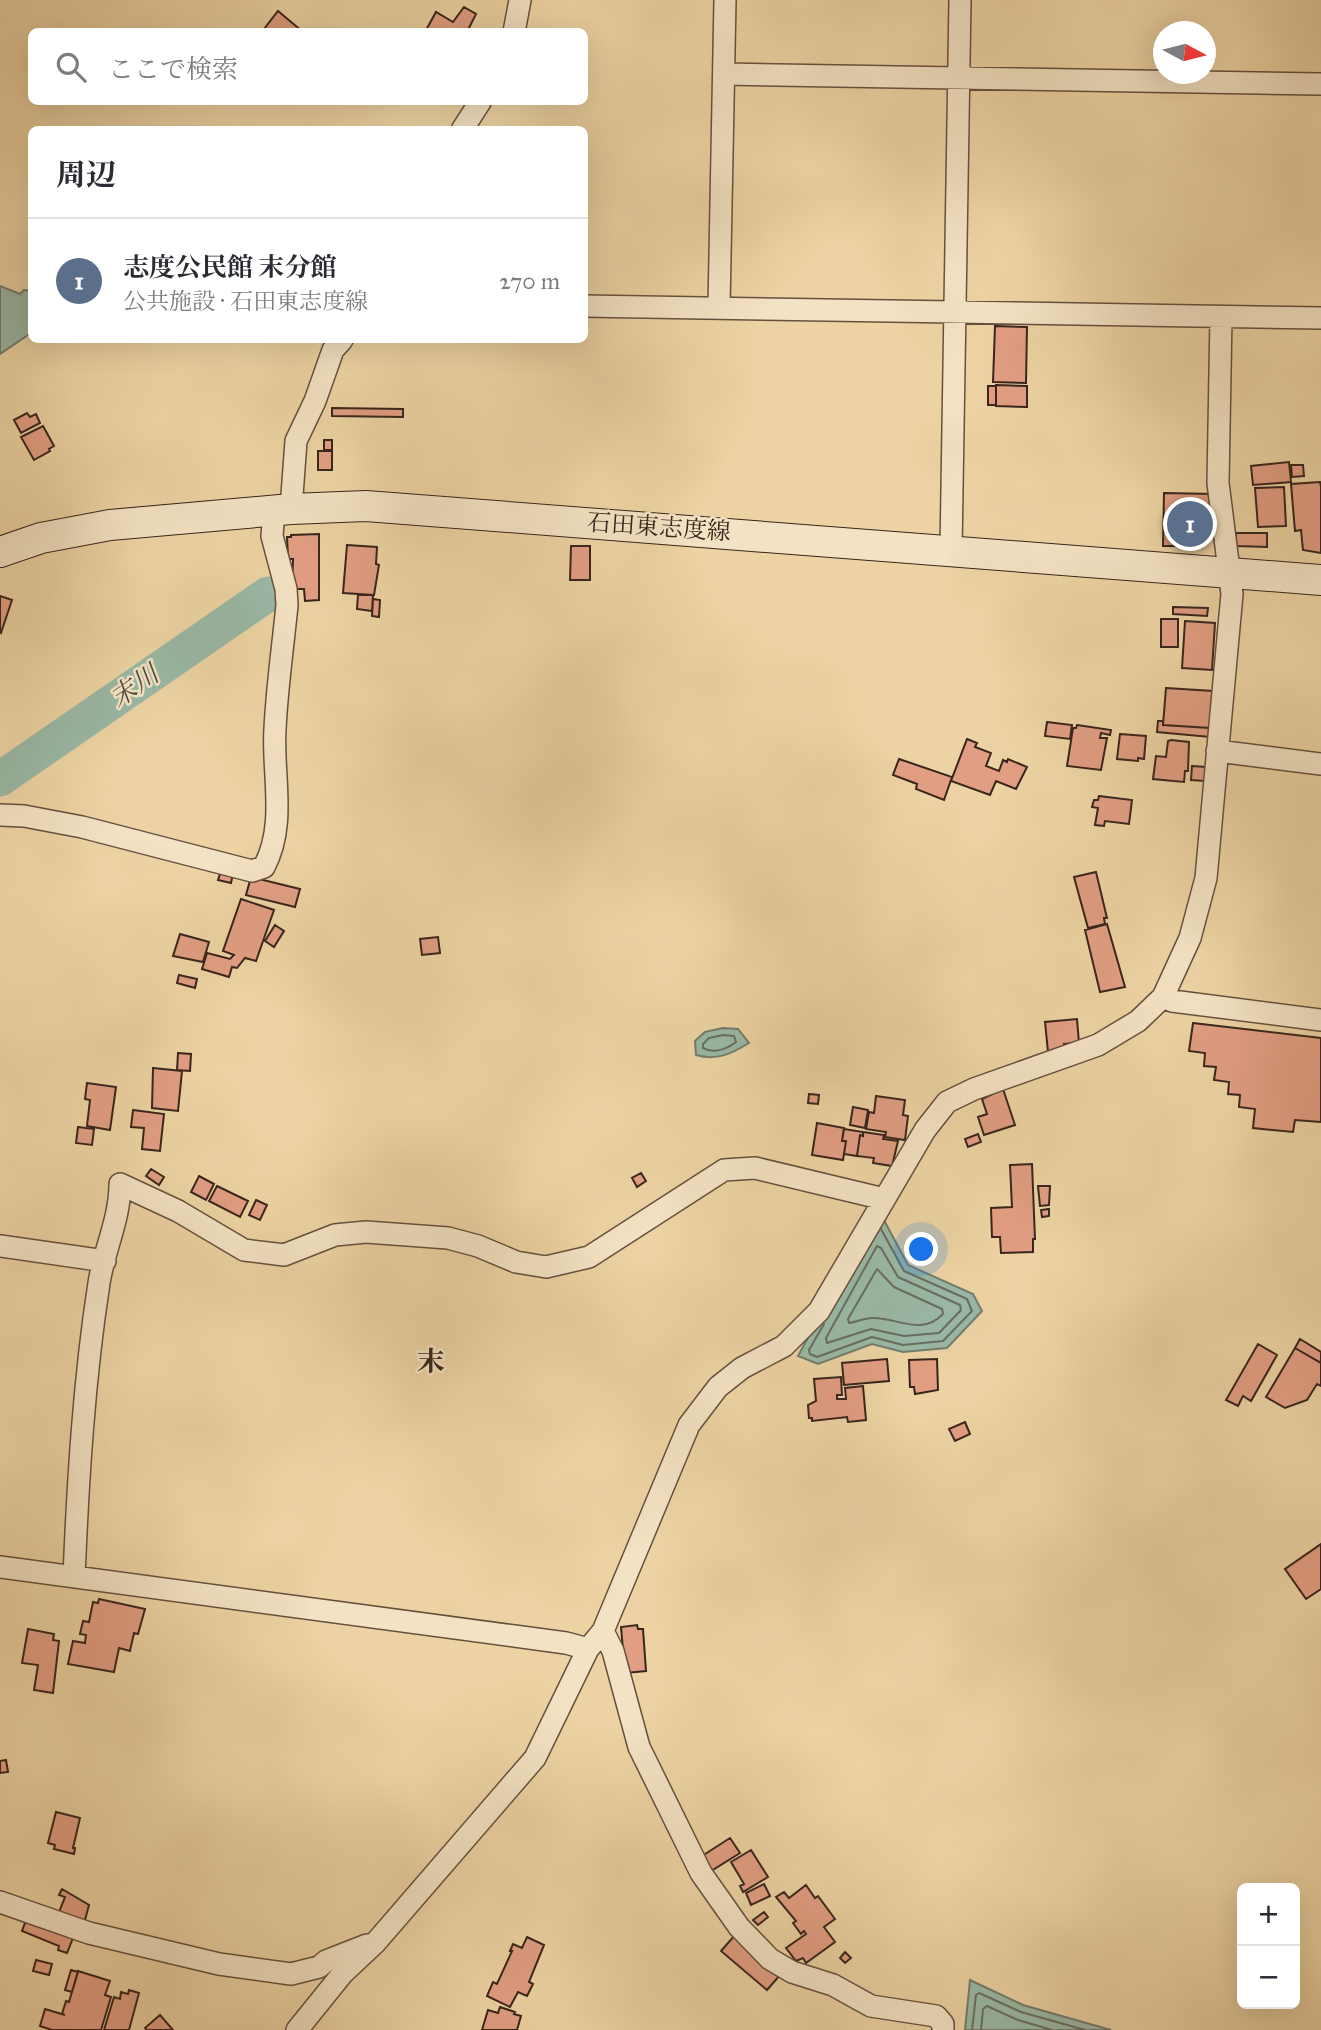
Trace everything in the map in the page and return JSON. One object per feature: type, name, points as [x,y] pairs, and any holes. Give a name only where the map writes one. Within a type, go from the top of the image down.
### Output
[{"type":"main road","name":"石田東志度線","points":[[0,552],[41,538],[110,525],[282,510],[378,506],[1321,580]]},
{"type":"street","points":[[515,28],[520,0]]},
{"type":"street","points":[[719,307],[725,0]]},
{"type":"street","points":[[951,550],[960,0]]},
{"type":"street","points":[[724,74],[1321,84]]},
{"type":"street","points":[[465,126],[478,105]]},
{"type":"street","points":[[588,306],[1321,318]]},
{"type":"street","points":[[297,2030],[343,1973],[376,1942],[534,1759],[588,1649],[603,1631],[688,1424],[718,1387],[742,1368],[784,1346],[819,1311],[925,1130],[947,1102],[974,1089],[1098,1045],[1138,1021],[1163,997],[1190,938],[1206,878],[1232,594],[1218,483],[1221,317]]},
{"type":"street","points":[[0,815],[24,816],[82,827],[252,871],[264,867],[269,857],[278,807],[275,731],[287,605],[286,589],[272,536],[282,510],[296,441],[333,350],[339,343]]},
{"type":"street","points":[[1216,751],[1321,764]]},
{"type":"street","points":[[1163,997],[1172,1001],[1321,1020]]},
{"type":"street","points":[[74,1577],[78,1470],[100,1280],[120,1200],[120,1184],[178,1211],[244,1250],[284,1255],[335,1235],[366,1232],[448,1238],[478,1246],[516,1262],[546,1267],[589,1256],[724,1170],[755,1168],[884,1199]]},
{"type":"street","points":[[0,1246],[106,1261]]},
{"type":"street","points":[[0,1567],[566,1643],[588,1649]]},
{"type":"street","points":[[603,1631],[613,1651],[639,1746],[701,1873],[739,1927],[770,1959],[792,1972],[833,1985],[871,2006],[936,2016],[943,2024],[943,2030]]},
{"type":"street","points":[[0,1902],[89,1933],[219,1964],[291,1974],[319,1967],[326,1961],[376,1942]]},
{"type":"water","points":[[0,286],[20,294],[28,290],[28,335],[0,354]]},
{"type":"water","points":[[723,1028],[738,1029],[749,1043],[724,1055],[696,1055],[695,1041],[705,1032]]},
{"type":"water","points":[[878,1209],[908,1265],[973,1294],[982,1311],[947,1348],[903,1352],[872,1344],[818,1364],[798,1356]]},
{"type":"water","points":[[970,1980],[1023,2005],[1111,2030],[965,2030]]},
{"type":"building","points":[[464,7],[476,14],[469,28],[427,28],[436,12],[453,22]]},
{"type":"building","points":[[278,11],[298,28],[265,28]]},
{"type":"building","points":[[995,326],[1027,327],[1026,383],[993,382]]},
{"type":"building","points":[[996,385],[1027,386],[1027,407],[996,406]]},
{"type":"building","points":[[988,386],[996,386],[996,405],[988,405]]},
{"type":"building","points":[[332,408],[403,409],[403,417],[332,416]]},
{"type":"building","points":[[27,413],[30,417],[36,414],[40,423],[21,433],[14,420]]},
{"type":"building","points":[[43,426],[54,446],[34,460],[21,437]]},
{"type":"building","points":[[324,440],[332,440],[332,450],[324,450]]},
{"type":"building","points":[[318,451],[332,451],[332,470],[318,470]]},
{"type":"building","points":[[1289,462],[1291,482],[1253,485],[1251,466]]},
{"type":"building","points":[[1291,465],[1303,465],[1304,476],[1292,477]]},
{"type":"building","points":[[1320,482],[1321,553],[1303,550],[1301,530],[1295,531],[1291,484]]},
{"type":"building","points":[[1284,487],[1286,526],[1258,527],[1255,488]]},
{"type":"building","points":[[1164,493],[1214,494],[1217,530],[1195,529],[1195,532],[1191,532],[1189,546],[1163,546]]},
{"type":"building","points":[[1236,533],[1267,533],[1267,547],[1236,546]]},
{"type":"building","points":[[319,534],[319,600],[305,601],[304,589],[292,589],[293,559],[288,559],[287,537]]},
{"type":"building","points":[[347,545],[377,547],[376,564],[379,565],[374,595],[343,593]]},
{"type":"building","points":[[571,546],[590,546],[590,580],[570,580]]},
{"type":"building","points":[[358,594],[373,595],[372,611],[357,609]]},
{"type":"building","points":[[0,596],[12,600],[1,633],[0,632]]},
{"type":"building","points":[[373,599],[380,600],[379,617],[372,616]]},
{"type":"building","points":[[1173,607],[1208,608],[1207,616],[1173,614]]},
{"type":"building","points":[[1161,619],[1178,619],[1178,647],[1161,647]]},
{"type":"building","points":[[1185,621],[1215,623],[1212,670],[1182,668]]},
{"type":"building","points":[[1166,688],[1213,691],[1210,728],[1163,725]]},
{"type":"building","points":[[1158,721],[1163,721],[1163,725],[1210,728],[1210,737],[1157,732]]},
{"type":"building","points":[[1047,722],[1072,725],[1070,739],[1045,736]]},
{"type":"building","points":[[1077,725],[1111,730],[1110,735],[1101,733],[1100,738],[1107,738],[1101,770],[1067,766],[1073,728]]},
{"type":"building","points":[[1120,734],[1146,736],[1144,759],[1117,759]]},
{"type":"building","points":[[967,739],[977,743],[975,747],[991,753],[986,766],[999,771],[1003,760],[1007,762],[1008,759],[1027,767],[1016,789],[996,781],[990,795],[951,781]]},
{"type":"building","points":[[1168,741],[1189,742],[1188,771],[1185,771],[1184,782],[1153,779],[1156,756],[1166,757]]},
{"type":"building","points":[[899,759],[952,777],[944,800],[916,789],[917,784],[893,775]]},
{"type":"building","points":[[1192,766],[1206,767],[1205,781],[1191,780]]},
{"type":"building","points":[[1099,796],[1132,800],[1129,824],[1105,821],[1104,826],[1095,825],[1098,808],[1092,807]]},
{"type":"building","points":[[221,871],[233,874],[231,883],[218,880]]},
{"type":"building","points":[[1096,872],[1107,918],[1104,918],[1105,924],[1088,928],[1074,877]]},
{"type":"building","points":[[251,877],[300,889],[295,907],[246,895]]},
{"type":"building","points":[[241,899],[274,910],[256,961],[245,958],[237,968],[232,967],[229,977],[202,969],[207,953],[230,959],[234,955],[223,951]]},
{"type":"building","points":[[1107,924],[1125,987],[1100,992],[1085,930]]},
{"type":"building","points":[[275,925],[284,931],[274,947],[265,941]]},
{"type":"building","points":[[180,934],[209,942],[203,962],[173,956]]},
{"type":"building","points":[[438,937],[440,953],[422,955],[420,939]]},
{"type":"building","points":[[179,975],[197,979],[195,988],[177,983]]},
{"type":"building","points":[[1077,1019],[1079,1043],[1064,1044],[1065,1050],[1048,1052],[1045,1022]]},
{"type":"building","points":[[1193,1023],[1321,1038],[1321,1122],[1295,1120],[1293,1132],[1253,1128],[1255,1109],[1239,1107],[1240,1095],[1228,1094],[1229,1082],[1214,1080],[1216,1067],[1204,1066],[1205,1053],[1189,1051]]},
{"type":"building","points":[[178,1053],[191,1054],[190,1071],[177,1070]]},
{"type":"building","points":[[153,1068],[182,1071],[178,1111],[152,1108]]},
{"type":"building","points":[[87,1083],[116,1087],[110,1130],[87,1126],[90,1100],[85,1099]]},
{"type":"building","points":[[1003,1089],[1015,1125],[984,1135],[978,1117],[987,1114],[982,1099]]},
{"type":"building","points":[[809,1094],[819,1095],[818,1104],[808,1103]]},
{"type":"building","points":[[876,1096],[905,1100],[903,1115],[908,1116],[905,1140],[885,1137],[886,1132],[866,1129],[869,1112],[874,1113]]},
{"type":"building","points":[[853,1107],[868,1110],[865,1128],[850,1125]]},
{"type":"building","points":[[133,1110],[164,1114],[160,1151],[142,1149],[144,1128],[131,1127]]},
{"type":"building","points":[[817,1123],[844,1128],[842,1141],[846,1141],[843,1160],[812,1155]]},
{"type":"building","points":[[78,1127],[94,1129],[92,1145],[76,1143]]},
{"type":"building","points":[[844,1129],[863,1132],[863,1136],[860,1135],[857,1156],[844,1154]]},
{"type":"building","points":[[863,1132],[884,1135],[883,1139],[898,1141],[892,1166],[873,1163],[874,1158],[857,1156],[860,1135],[863,1136]]},
{"type":"building","points":[[978,1134],[981,1142],[968,1147],[965,1139]]},
{"type":"building","points":[[1032,1164],[1035,1239],[1033,1252],[1001,1253],[1000,1237],[992,1237],[991,1208],[1012,1207],[1010,1165]]},
{"type":"building","points":[[151,1169],[164,1177],[159,1185],[146,1176]]},
{"type":"building","points":[[641,1173],[646,1181],[637,1187],[632,1178]]},
{"type":"building","points":[[199,1176],[214,1184],[206,1200],[191,1192]]},
{"type":"building","points":[[217,1186],[248,1201],[240,1217],[209,1201]]},
{"type":"building","points":[[1038,1186],[1050,1186],[1049,1205],[1040,1206]]},
{"type":"building","points":[[256,1200],[267,1205],[260,1220],[249,1215]]},
{"type":"building","points":[[1049,1209],[1049,1216],[1042,1217],[1041,1210]]},
{"type":"building","points":[[1300,1339],[1321,1352],[1321,1363],[1295,1348]]},
{"type":"building","points":[[1258,1344],[1277,1355],[1251,1401],[1243,1396],[1238,1406],[1226,1400]]},
{"type":"building","points":[[1295,1348],[1321,1363],[1321,1386],[1317,1384],[1307,1400],[1285,1408],[1266,1397]]},
{"type":"building","points":[[887,1359],[889,1381],[844,1385],[842,1363]]},
{"type":"building","points":[[937,1359],[938,1390],[915,1394],[914,1387],[910,1387],[909,1360]]},
{"type":"building","points":[[841,1377],[842,1395],[837,1395],[837,1399],[846,1399],[845,1388],[863,1386],[866,1420],[848,1422],[847,1417],[812,1421],[812,1418],[809,1418],[808,1405],[816,1401],[814,1379]]},
{"type":"building","points":[[965,1422],[970,1434],[955,1441],[949,1429]]},
{"type":"building","points":[[1321,1544],[1321,1589],[1306,1599],[1285,1569]]},
{"type":"building","points":[[99,1599],[145,1609],[138,1634],[134,1633],[130,1651],[119,1648],[114,1672],[68,1664],[73,1641],[85,1643],[86,1635],[80,1634],[83,1621],[89,1622],[93,1602],[98,1603]]},
{"type":"building","points":[[637,1625],[638,1629],[643,1629],[646,1671],[625,1673],[621,1627]]},
{"type":"building","points":[[28,1629],[54,1634],[53,1640],[59,1641],[53,1693],[34,1690],[38,1665],[22,1663]]},
{"type":"building","points":[[6,1760],[8,1772],[0,1773],[0,1761]]},
{"type":"building","points":[[56,1812],[80,1818],[74,1854],[54,1849],[55,1845],[48,1843]]},
{"type":"building","points":[[730,1838],[740,1853],[711,1871],[702,1856]]},
{"type":"building","points":[[751,1850],[768,1877],[743,1892],[740,1886],[744,1884],[731,1862]]},
{"type":"building","points":[[764,1884],[770,1896],[751,1905],[746,1893]]},
{"type":"building","points":[[806,1885],[835,1919],[824,1927],[835,1942],[806,1963],[803,1958],[796,1961],[786,1948],[806,1934],[804,1931],[801,1934],[793,1923],[796,1921],[776,1897],[784,1892],[789,1898]]},
{"type":"building","points":[[62,1889],[89,1905],[81,1935],[75,1933],[67,1953],[58,1950],[59,1946],[22,1931],[29,1912],[55,1922],[65,1897],[59,1895]]},
{"type":"building","points":[[764,1912],[768,1917],[758,1925],[753,1920]]},
{"type":"building","points":[[735,1935],[780,1975],[767,1990],[721,1951]]},
{"type":"building","points":[[527,1937],[544,1945],[529,1982],[533,1984],[527,1996],[518,1992],[510,2007],[487,1996],[493,1982],[497,1984],[513,1944],[522,1948]]},
{"type":"building","points":[[845,1952],[851,1958],[845,1963],[840,1958]]},
{"type":"building","points":[[36,1960],[52,1964],[49,1975],[33,1971]]},
{"type":"building","points":[[71,1970],[78,1972],[72,1992],[65,1990]]},
{"type":"building","points":[[78,1971],[110,1981],[105,1995],[111,1997],[101,2030],[52,2030],[40,2026],[45,2009],[65,2015],[62,2014],[66,2001],[69,2002]]},
{"type":"building","points":[[129,1990],[139,1993],[129,2030],[104,2030],[114,1997],[120,1999],[121,1992],[128,1994]]},
{"type":"building","points":[[500,2007],[521,2016],[517,2030],[482,2030],[488,2010],[498,2013]]},
{"type":"building","points":[[160,2015],[173,2030],[145,2028]]},
{"type":"waterway","name":"末川","points":[[0,779],[268,594]]},
{"type":"place","name":"志度公民館 末分館","points":[[1190,524]]},
{"type":"district","name":"末","points":[[431,1361]]}]
